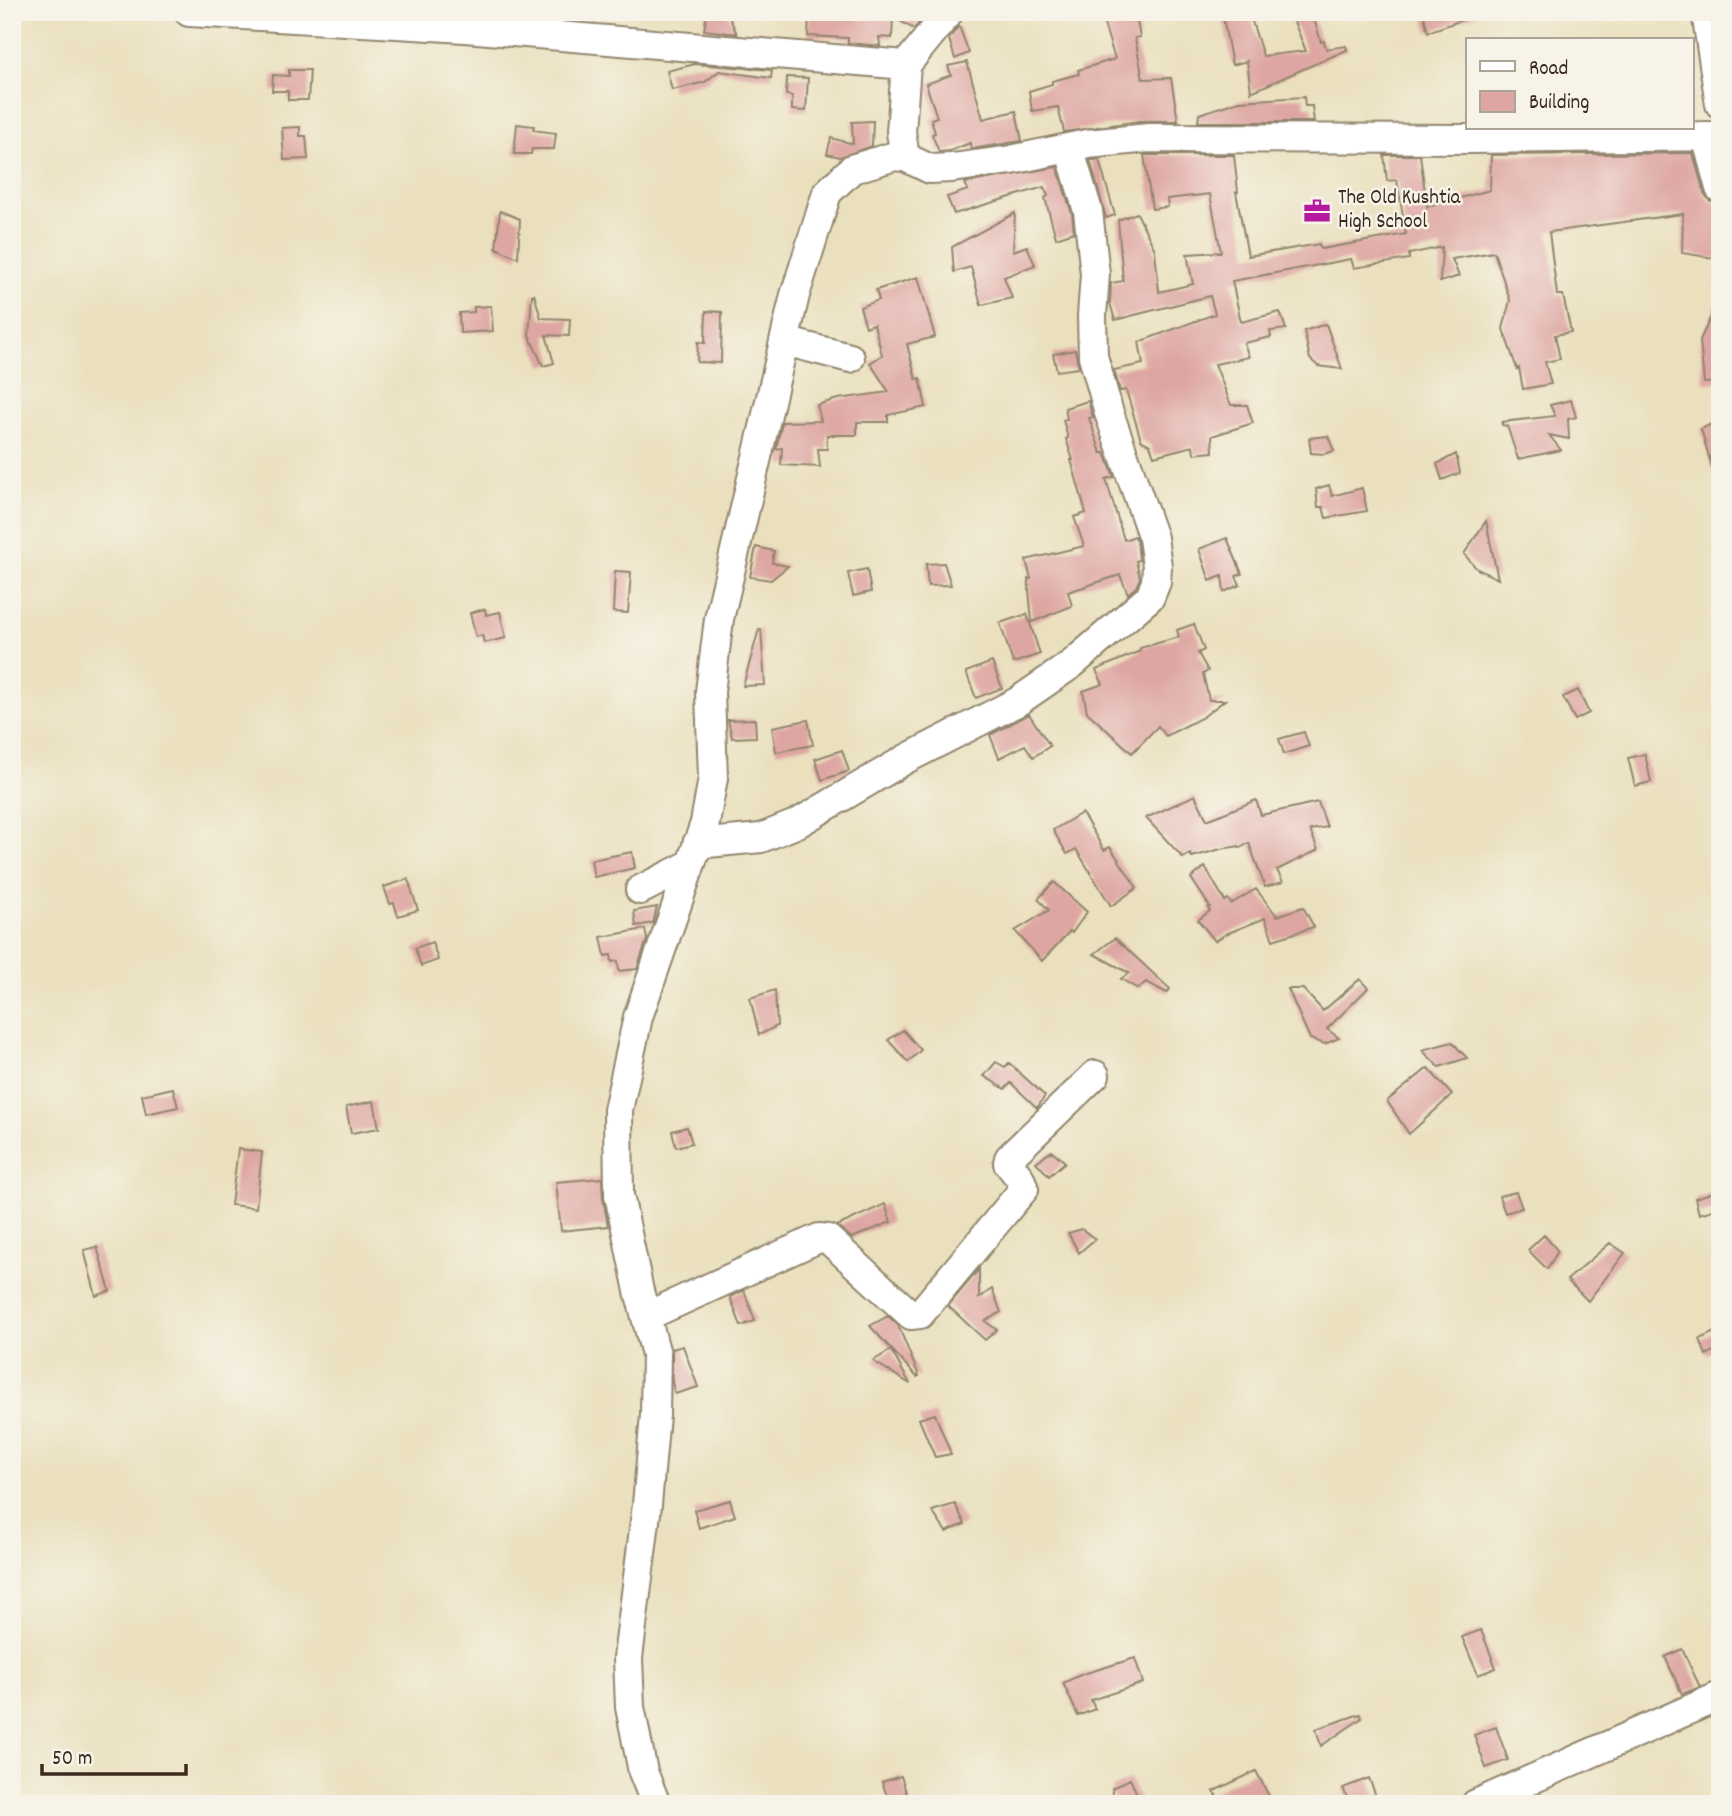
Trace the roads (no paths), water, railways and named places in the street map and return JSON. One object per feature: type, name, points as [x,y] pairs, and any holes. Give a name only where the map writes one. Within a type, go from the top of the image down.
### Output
[{"type":"street","points":[[189,12],[466,28],[906,65]]},
{"type":"street","points":[[905,157],[901,132],[906,65],[949,12]]},
{"type":"street","points":[[1706,12],[1720,104]]},
{"type":"street","points":[[656,1804],[643,1772],[630,1707],[628,1658],[648,1505],[655,1415],[656,1354],[639,1291],[619,1195],[618,1110],[638,1017],[705,823],[713,778],[710,692],[719,619],[795,295],[827,193],[852,169],[895,156],[905,157],[930,169],[951,168],[1011,160],[1087,144],[1149,138],[1469,139],[1713,136],[1720,188]]},
{"type":"street","points":[[640,890],[693,855],[761,838],[798,823],[906,759],[1017,702],[1072,664],[1150,597],[1156,582],[1157,566],[1153,538],[1110,413],[1094,356],[1092,317],[1095,274],[1088,211],[1069,148]]},
{"type":"street","points":[[784,341],[850,358]]},
{"type":"street","points":[[647,1315],[818,1238],[828,1238],[911,1315],[919,1314],[1024,1189],[1020,1178],[1008,1163],[1009,1158],[1095,1075]]},
{"type":"street","points":[[1476,1804],[1720,1696]]},
{"type":"place","name":"The Old Kushtia High School","points":[[1317,211]]}]
